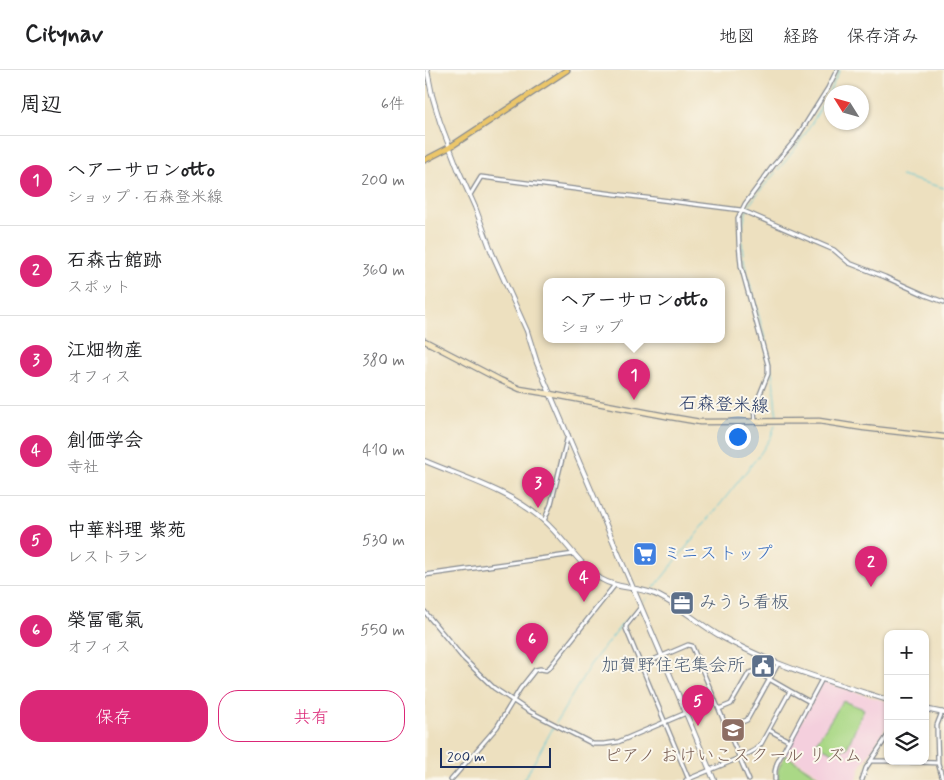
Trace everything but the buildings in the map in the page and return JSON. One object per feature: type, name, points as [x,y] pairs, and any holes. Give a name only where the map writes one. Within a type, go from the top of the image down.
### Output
[{"type":"main road","points":[[425,160],[450,147],[567,70]]},
{"type":"main road","name":"石森登米線","points":[[425,341],[520,390],[700,422],[819,421],[944,437]]},
{"type":"street","points":[[427,70],[440,122],[471,195],[492,252],[527,331],[537,363],[663,656],[714,780]]},
{"type":"street","points":[[755,422],[754,409],[768,374],[768,366],[741,266],[738,218],[773,166],[796,139],[837,70]]},
{"type":"street","points":[[471,195],[481,177],[743,211],[834,250],[849,263],[944,302]]},
{"type":"street","points":[[544,521],[551,504],[568,435]]},
{"type":"street","points":[[425,461],[507,495],[529,509],[544,521],[595,574],[614,586],[644,590],[657,595],[680,608],[722,637],[778,664],[884,699]]},
{"type":"street","points":[[425,575],[575,554]]},
{"type":"street","points":[[451,780],[497,727],[520,689],[535,670],[546,670],[551,667],[614,586]]},
{"type":"street","points":[[641,607],[626,626],[626,629],[688,780],[740,758],[758,748],[790,691]]},
{"type":"street","points":[[425,612],[463,658],[494,688],[527,710],[593,744],[617,742],[686,712]]},
{"type":"street","points":[[641,665],[688,645],[692,646],[749,780]]},
{"type":"street","points":[[727,728],[747,720],[778,664]]},
{"type":"street","points":[[719,710],[731,704],[749,673],[755,671],[810,702]]},
{"type":"street","points":[[775,780],[777,763],[822,679]]},
{"type":"street","points":[[929,711],[943,712],[937,728],[938,763],[943,780]]},
{"type":"street","points":[[769,730],[789,741]]},
{"type":"street","points":[[861,780],[866,768],[884,740]]},
{"type":"street","points":[[871,760],[884,761]]},
{"type":"street","points":[[929,763],[938,763]]},
{"type":"shaded area","points":[[823,682],[884,701],[884,730],[860,768],[857,780],[827,780],[784,753]]},
{"type":"green space","points":[[843,701],[864,709],[847,748],[833,753],[815,744]]},
{"type":"green space","points":[[785,755],[824,780],[778,780],[778,770]]},
{"type":"waterway","points":[[777,417],[769,359],[743,257],[743,226],[750,204],[803,137],[840,70]]},
{"type":"waterway","points":[[901,176],[944,188]]},
{"type":"waterway","points":[[654,588],[760,454],[771,437],[775,425]]},
{"type":"waterway","points":[[644,601],[647,598]]},
{"type":"waterway","points":[[556,723],[590,665],[623,623],[636,611]]},
{"type":"waterway","points":[[524,780],[554,726]]},
{"type":"place","name":"ヘアーサロンotto","points":[[634,400]]},
{"type":"place","name":"江畑物産","points":[[538,508]]},
{"type":"place","name":"ミニストップ","points":[[645,554]]},
{"type":"place","name":"石森古館跡","points":[[871,587]]},
{"type":"place","name":"創価学会","points":[[584,602]]},
{"type":"place","name":"みうら看板","points":[[682,603]]},
{"type":"place","name":"榮冨電氣","points":[[532,664]]},
{"type":"place","name":"加賀野住宅集会所","points":[[763,666]]},
{"type":"place","name":"中華料理 紫苑","points":[[698,726]]},
{"type":"place","name":"ピアノ おけいこスクール リズム","points":[[733,730]]}]
